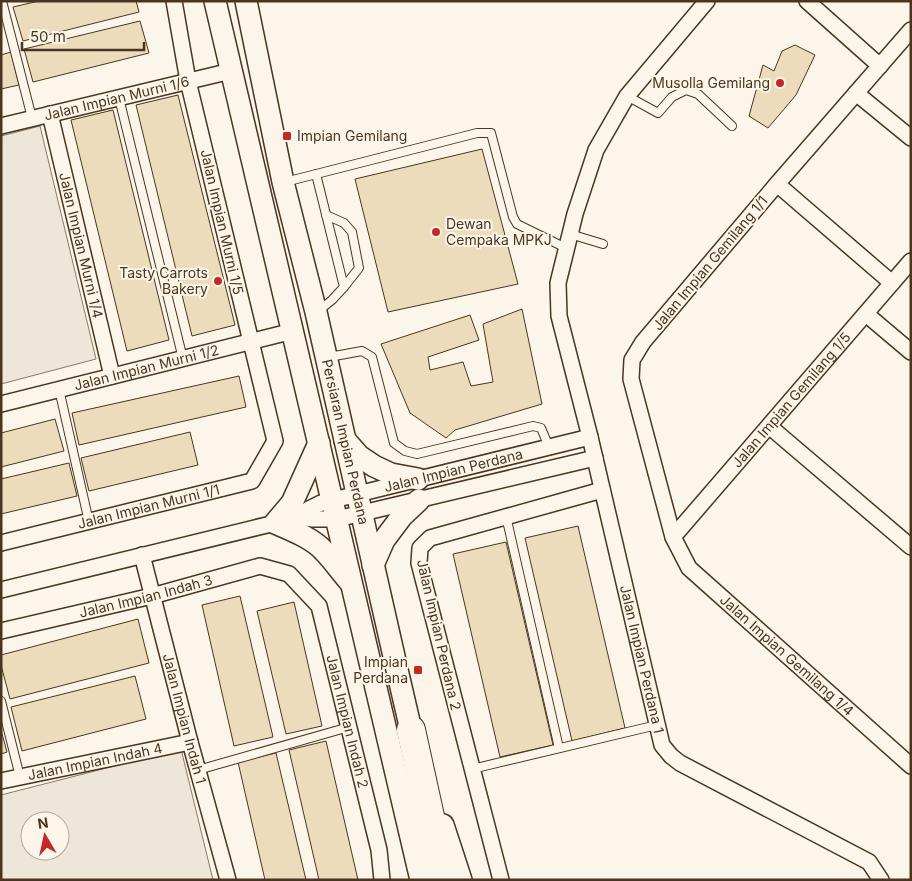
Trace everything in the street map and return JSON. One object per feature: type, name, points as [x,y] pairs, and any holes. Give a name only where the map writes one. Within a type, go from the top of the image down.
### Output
[{"type":"highway","points":[[411,730],[444,880]]},
{"type":"street","name":"Jalan Impian Murni 1/5","points":[[174,1],[188,81],[275,441]]},
{"type":"street","name":"Persiaran Impian Perdana","points":[[215,1],[421,880]]},
{"type":"street","name":"Jalan Impian Perdana 1","points":[[707,1],[627,96],[596,150],[575,214],[558,283],[559,316],[590,437],[662,745],[680,763],[869,862],[881,880]]},
{"type":"street","points":[[806,1],[880,66]]},
{"type":"street","name":"Persiaran Impian Perdana","points":[[250,7],[283,182],[316,312],[411,730],[461,880]]},
{"type":"street","name":"Jalan Impian Gemilang 1/1","points":[[673,537],[631,379],[632,360],[643,342],[911,30]]},
{"type":"street","name":"Jalan Impian Murni 1/6","points":[[1,126],[232,71]]},
{"type":"street","points":[[856,93],[911,138]]},
{"type":"street","name":"Jalan Impian Murni 1/4","points":[[50,114],[112,376]]},
{"type":"street","points":[[777,184],[892,283]]},
{"type":"street","name":"Jalan Impian Gemilang 1/5","points":[[673,537],[911,261]]},
{"type":"street","points":[[866,314],[911,352]]},
{"type":"street","name":"Jalan Impian Murni 1/2","points":[[1,404],[293,331]]},
{"type":"street","points":[[769,426],[911,547]]},
{"type":"street","name":"Jalan Impian Perdana","points":[[1,590],[297,517],[313,519],[335,510],[419,489],[549,447],[590,437]]},
{"type":"street","points":[[345,440],[359,456],[374,466],[419,489],[384,540],[374,565]]},
{"type":"street","name":"Jalan Impian Murni 1/1","points":[[1,543],[252,481],[275,441]]},
{"type":"street","points":[[319,443],[292,503],[275,523],[304,536],[323,549],[352,584]]},
{"type":"street","name":"Jalan Impian Perdana","points":[[360,504],[419,489],[595,458]]},
{"type":"street","name":"Jalan Impian Perdana 2","points":[[501,880],[419,563],[420,548],[430,538],[602,490]]},
{"type":"street","name":"Jalan Impian Gemilang 1/4","points":[[673,537],[689,568],[911,766]]},
{"type":"street","name":"Jalan Impian Indah 1","points":[[142,555],[228,880]]},
{"type":"street","name":"Jalan Impian Indah 3","points":[[1,631],[152,596],[260,566],[288,574]]},
{"type":"street","name":"Jalan Impian Indah 2","points":[[288,574],[319,606],[379,850],[382,880]]},
{"type":"street","name":"Jalan Impian Indah 4","points":[[1,781],[190,742]]},
{"type":"lane","points":[[2,1],[32,118]]},
{"type":"lane","points":[[627,96],[658,113],[672,97],[686,90],[698,94],[732,126]]},
{"type":"lane","points":[[118,98],[183,359]]},
{"type":"lane","points":[[283,182],[477,132],[491,133],[513,217],[517,224],[568,241],[603,244]]},
{"type":"lane","points":[[316,174],[344,287]]},
{"type":"lane","points":[[316,312],[332,300],[359,268],[352,232],[344,223],[326,215]]},
{"type":"lane","points":[[326,357],[362,351],[372,357],[394,443],[406,451],[417,454],[533,426],[541,428],[549,447]]},
{"type":"lane","points":[[59,390],[89,522]]},
{"type":"lane","points":[[506,516],[559,748]]},
{"type":"lane","points":[[1,702],[20,776]]},
{"type":"lane","points":[[472,769],[657,725]]},
{"type":"lane","points":[[198,770],[349,727]]},
{"type":"shaded area","points":[[40,126],[96,359],[1,384],[1,136]]},
{"type":"shaded area","points":[[181,749],[213,880],[1,880],[1,795]]},
{"type":"building","points":[[39,1],[136,1],[139,12],[23,41],[13,7]]},
{"type":"building","points":[[140,21],[149,53],[33,82],[24,49]]},
{"type":"building","name":"Musolla Gemilang","points":[[795,45],[815,55],[796,95],[768,128],[749,116],[763,65],[774,71],[782,51]]},
{"type":"building","points":[[11,52],[19,85],[1,89],[1,55]]},
{"type":"building","points":[[178,95],[235,325],[192,336],[136,105]]},
{"type":"building","points":[[113,110],[169,340],[127,351],[71,120]]},
{"type":"building","name":"Dewan Cempaka MPKJ","points":[[482,149],[518,284],[388,312],[355,179]]},
{"type":"building","points":[[522,309],[542,404],[455,430],[446,438],[410,413],[381,344],[470,315],[479,340],[428,357],[430,370],[463,362],[471,386],[493,382],[483,324]]},
{"type":"building","points":[[239,376],[246,407],[79,445],[72,413]]},
{"type":"building","points":[[55,419],[64,451],[1,467],[1,433]]},
{"type":"building","points":[[190,432],[198,465],[89,491],[81,458]]},
{"type":"building","points":[[69,463],[77,496],[1,514],[1,479]]},
{"type":"building","points":[[578,526],[625,728],[572,741],[525,538]]},
{"type":"building","points":[[506,542],[553,745],[500,757],[453,554]]},
{"type":"building","points":[[240,596],[273,737],[234,746],[202,605]]},
{"type":"building","points":[[294,602],[322,726],[286,734],[257,611]]},
{"type":"building","points":[[138,619],[149,663],[10,699],[1,665],[1,655]]},
{"type":"building","points":[[135,676],[146,719],[22,751],[11,707]]},
{"type":"building","points":[[1,730],[7,752],[1,754]]},
{"type":"building","points":[[326,741],[358,880],[319,880],[289,750]]},
{"type":"building","points":[[276,753],[306,880],[265,880],[238,762]]},
{"type":"place","name":"Musolla Gemilang","points":[[780,83]]},
{"type":"place","name":"Impian Gemilang","points":[[287,136]]},
{"type":"place","name":"Dewan Cempaka MPKJ","points":[[436,232]]},
{"type":"place","name":"Tasty Carrots Bakery","points":[[218,281]]},
{"type":"place","name":"Impian Perdana","points":[[418,670]]}]
